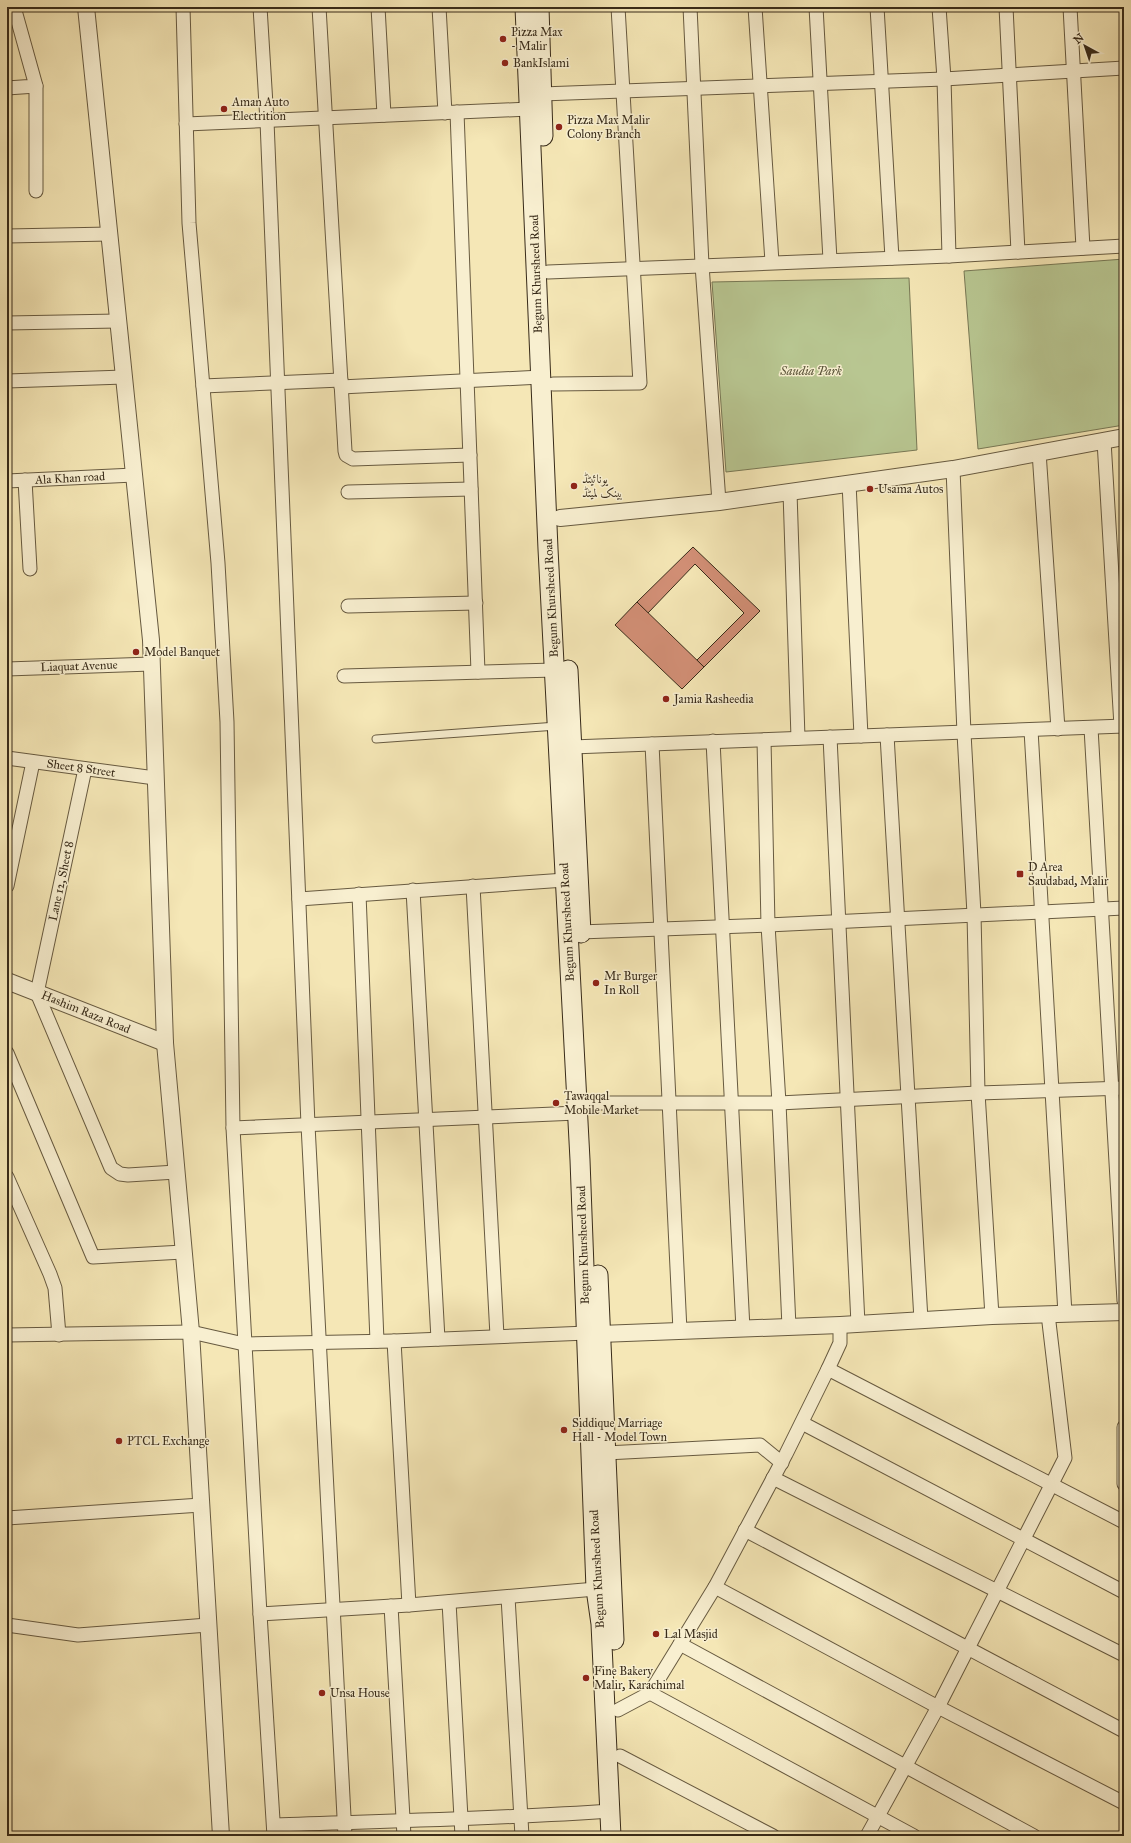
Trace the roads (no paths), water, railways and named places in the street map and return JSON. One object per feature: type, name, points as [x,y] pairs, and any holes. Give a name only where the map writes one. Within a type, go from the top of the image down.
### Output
[{"type":"main road","name":"Begum Khursheed Road","points":[[525,7],[529,109],[547,381],[560,518],[565,880],[578,1020],[594,1333],[596,1589],[601,1624],[611,1836]]},
{"type":"main road","name":"Begum Khursheed Road","points":[[539,7],[548,272],[547,381],[554,670],[564,726],[572,747],[580,932],[578,1020]]},
{"type":"main road","name":"Begum Khursheed Road","points":[[594,1333],[606,1453],[624,1836]]},
{"type":"street","points":[[14,7],[36,86],[36,191]]},
{"type":"street","points":[[86,7],[151,640],[164,1043],[191,1332],[221,1836]]},
{"type":"street","points":[[183,7],[189,223],[218,563],[227,722],[233,1128],[244,1344],[274,1830],[344,1822],[404,1822],[461,1818],[521,1817],[610,1811]]},
{"type":"street","points":[[260,7],[267,120],[308,1125],[332,1610],[345,1836]]},
{"type":"street","points":[[319,7],[345,451],[349,457],[353,459],[470,455]]},
{"type":"street","points":[[378,7],[384,115]]},
{"type":"street","points":[[439,7],[451,112],[467,381],[478,672]]},
{"type":"street","points":[[203,386],[278,382],[341,384],[467,381],[547,381],[640,384],[618,7]]},
{"type":"street","points":[[690,7],[702,265],[719,502]]},
{"type":"street","points":[[755,7],[772,262]]},
{"type":"street","points":[[816,7],[830,260]]},
{"type":"street","points":[[877,7],[892,258]]},
{"type":"street","points":[[938,7],[944,79],[949,256]]},
{"type":"street","points":[[1006,7],[1018,252]]},
{"type":"street","points":[[1070,7],[1083,248]]},
{"type":"street","points":[[542,94],[944,79],[1124,68]]},
{"type":"street","points":[[7,88],[36,86]]},
{"type":"street","points":[[186,124],[529,109]]},
{"type":"street","points":[[7,236],[110,234]]},
{"type":"street","points":[[548,272],[949,256],[1124,246]]},
{"type":"street","points":[[7,324],[118,321]]},
{"type":"street","points":[[7,381],[124,377]]},
{"type":"street","points":[[560,518],[719,502],[953,469],[1124,437]]},
{"type":"street","points":[[572,747],[1122,726],[1104,441]]},
{"type":"street","points":[[1039,452],[1058,729]]},
{"type":"street","points":[[953,469],[964,733],[974,914],[978,1093],[992,1316]]},
{"type":"street","name":"Ala Khan road","points":[[7,481],[134,475]]},
{"type":"street","points":[[25,480],[30,569]]},
{"type":"street","points":[[849,483],[860,736]]},
{"type":"street","points":[[348,492],[471,489]]},
{"type":"street","points":[[790,492],[798,738]]},
{"type":"street","points":[[348,606],[476,603]]},
{"type":"street","name":"Liaquat Avenue","points":[[7,669],[151,664]]},
{"type":"street","points":[[344,676],[554,670]]},
{"type":"street","points":[[1091,728],[1101,909],[1118,1088],[1124,1301]]},
{"type":"street","points":[[1031,730],[1065,1314]]},
{"type":"street","points":[[887,735],[921,1320]]},
{"type":"street","points":[[830,737],[858,1324]]},
{"type":"street","points":[[764,740],[768,925],[779,1103],[789,1327]]},
{"type":"street","points":[[713,741],[744,1329]]},
{"type":"street","points":[[652,744],[680,1331]]},
{"type":"street","name":"Sheet 8 Street","points":[[7,758],[155,778]]},
{"type":"street","points":[[7,886],[33,762]]},
{"type":"street","name":"Lane 12, Sheet 8","points":[[37,993],[85,769]]},
{"type":"street","points":[[299,899],[565,880]]},
{"type":"street","points":[[473,886],[497,1336]]},
{"type":"street","points":[[413,890],[438,1339]]},
{"type":"street","points":[[359,894],[377,1341]]},
{"type":"street","points":[[580,932],[723,927],[1124,908]]},
{"type":"street","name":"Hashim Raza Road","points":[[7,981],[164,1043]]},
{"type":"street","points":[[37,993],[111,1168],[120,1174],[128,1175],[176,1172]]},
{"type":"street","points":[[7,1053],[93,1257],[183,1252]]},
{"type":"street","points":[[233,1128],[485,1117],[582,1108],[669,1103],[779,1103],[908,1096],[1118,1088]]},
{"type":"street","points":[[7,1177],[55,1288],[59,1334]]},
{"type":"street","points":[[7,1335],[191,1332],[244,1344],[394,1341],[497,1336],[744,1329],[992,1316],[1124,1312]]},
{"type":"street","points":[[867,1836],[938,1706],[1065,1458],[1048,1314]]},
{"type":"street","points":[[618,1710],[650,1693],[715,1587],[782,1463],[828,1369],[840,1343],[840,1325]]},
{"type":"street","points":[[394,1341],[408,1605]]},
{"type":"street","points":[[828,1369],[1124,1522]]},
{"type":"street","points":[[802,1423],[1124,1592]]},
{"type":"street","points":[[1124,1427],[1124,1484]]},
{"type":"street","points":[[606,1453],[760,1445],[782,1463]]},
{"type":"street","points":[[773,1478],[1124,1654]]},
{"type":"street","points":[[7,1518],[201,1505]]},
{"type":"street","points":[[746,1530],[1124,1731]]},
{"type":"street","points":[[715,1587],[1124,1803]]},
{"type":"street","points":[[260,1614],[449,1602],[596,1589]]},
{"type":"street","points":[[508,1597],[522,1836]]},
{"type":"street","points":[[449,1602],[462,1836]]},
{"type":"street","points":[[391,1606],[404,1836]]},
{"type":"street","points":[[7,1626],[78,1635],[208,1625]]},
{"type":"street","points":[[680,1644],[1034,1836]]},
{"type":"street","points":[[650,1693],[914,1836]]},
{"type":"street","points":[[620,1756],[773,1836]]},
{"type":"lane","points":[[376,739],[564,726]]},
{"type":"place","name":"Pizza Max - Malir","points":[[503,39]]},
{"type":"place","name":"BankIslami","points":[[505,63]]},
{"type":"place","name":"Aman Auto Electrition","points":[[224,109]]},
{"type":"place","name":"Pizza Max Malir Colony Branch","points":[[559,127]]},
{"type":"place","name":"یونائیٹڈ بینک لمیٹڈ","points":[[574,486]]},
{"type":"place","name":"Usama Autos","points":[[870,489]]},
{"type":"place","name":"Model Banquet","points":[[136,652]]},
{"type":"place","name":"Jamia Rasheedia","points":[[666,699]]},
{"type":"place","name":"D Area Saudabad, Malir","points":[[1020,874]]},
{"type":"place","name":"Mr Burger In Roll","points":[[596,983]]},
{"type":"place","name":"Tawaqqal Mobile Market","points":[[556,1103]]},
{"type":"place","name":"Siddique Marriage Hall - Model Town","points":[[564,1430]]},
{"type":"place","name":"PTCL Exchange","points":[[119,1441]]},
{"type":"place","name":"Lal Masjid","points":[[656,1634]]},
{"type":"place","name":"Fine Bakery Malir, Karachimal","points":[[586,1678]]},
{"type":"place","name":"Unsa House","points":[[322,1693]]},
{"type":"park label","name":"Saudia Park","points":[[811,371]]}]
